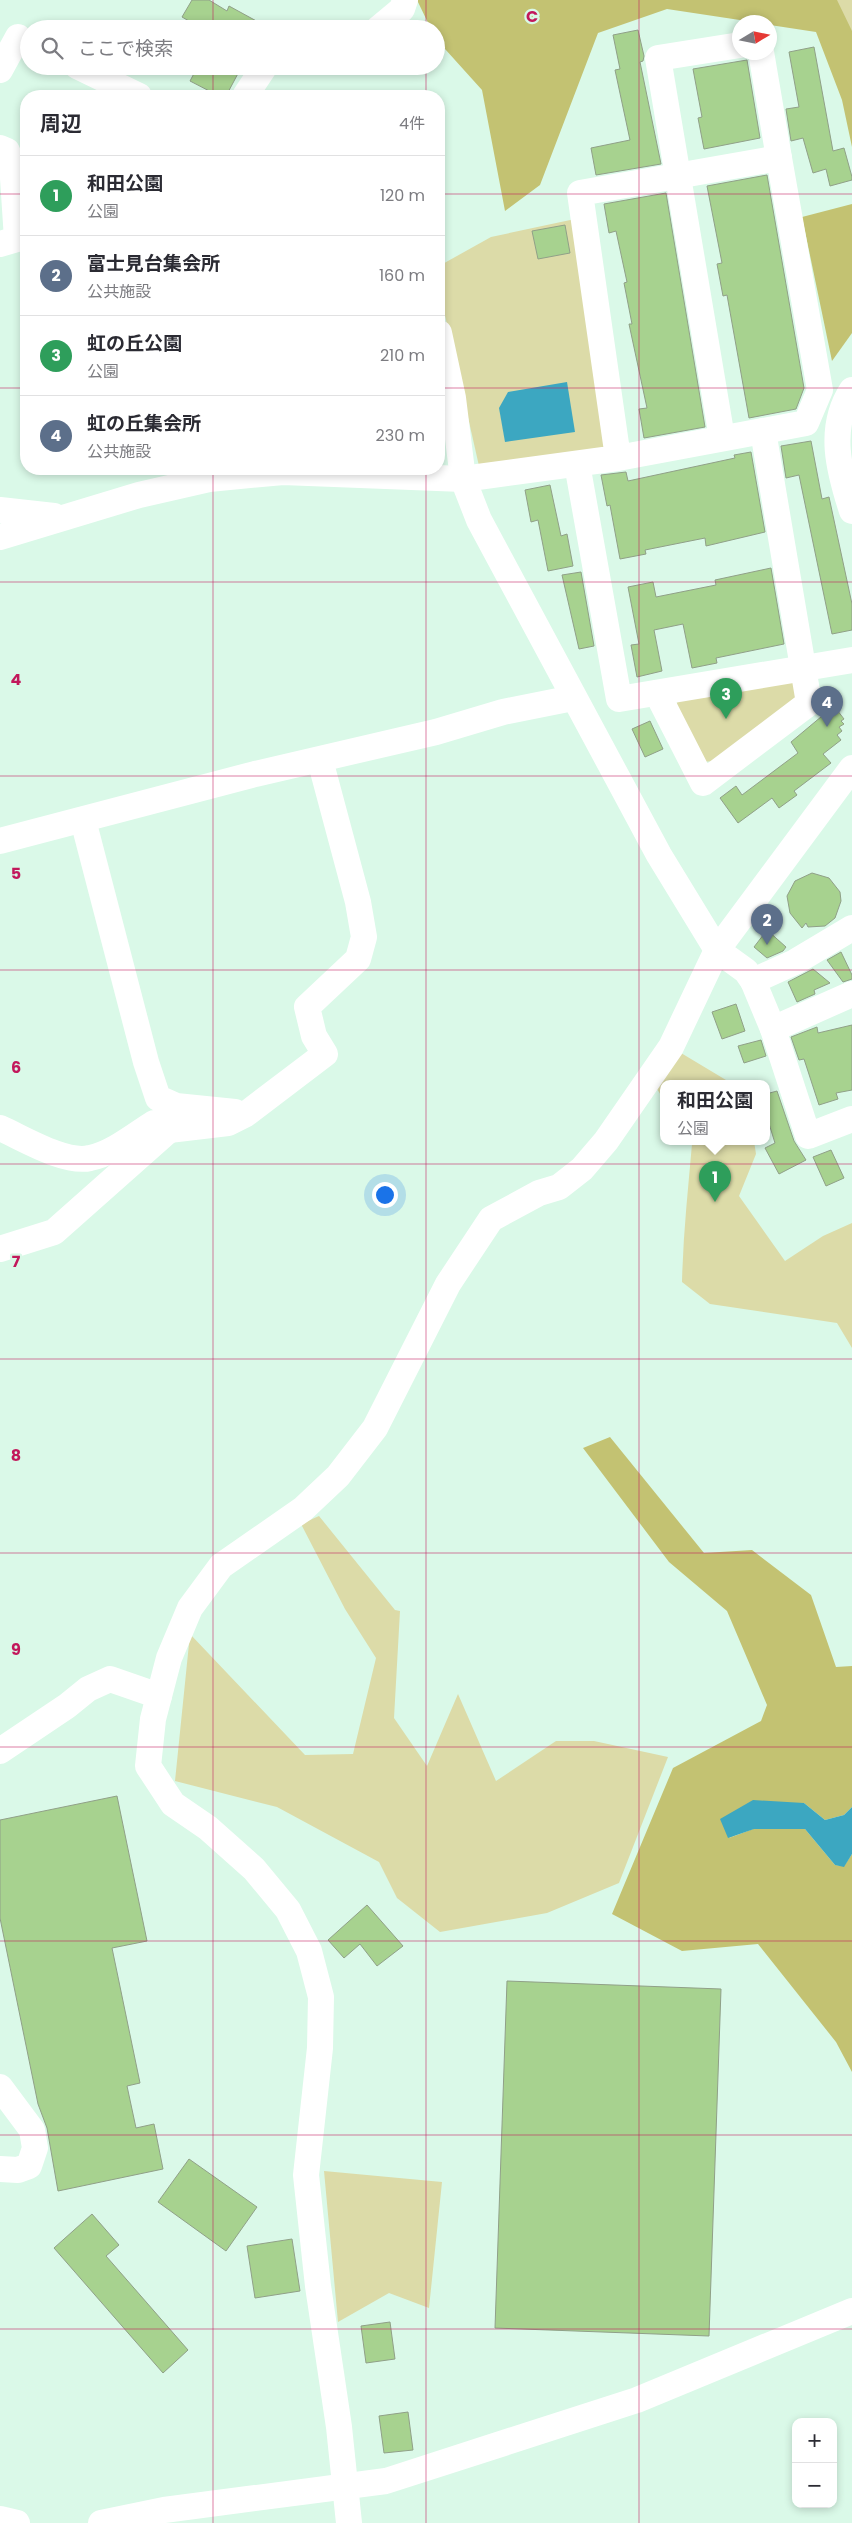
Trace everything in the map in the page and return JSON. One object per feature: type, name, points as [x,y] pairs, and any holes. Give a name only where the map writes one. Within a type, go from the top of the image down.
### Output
[{"type":"street","points":[[389,20],[402,9],[405,0]]},
{"type":"street","points":[[0,70],[16,36]]},
{"type":"street","points":[[722,438],[676,176],[658,58],[732,46]]},
{"type":"street","points":[[296,475],[463,480],[618,458],[806,423],[820,390],[762,60]]},
{"type":"street","points":[[96,75],[127,90]]},
{"type":"street","points":[[249,90],[260,75]]},
{"type":"street","points":[[0,148],[7,151],[12,163],[17,239],[0,244]]},
{"type":"street","points":[[618,458],[580,193],[778,158]]},
{"type":"street","points":[[445,361],[453,398],[463,480],[479,520],[573,698],[659,854],[717,950],[746,971],[753,981],[773,1029],[808,1136],[852,1119]]},
{"type":"street","points":[[852,390],[836,432],[839,473],[852,511]]},
{"type":"street","points":[[657,693],[703,782],[809,704],[763,431]]},
{"type":"street","points":[[577,464],[619,699],[803,666],[852,660]]},
{"type":"street","points":[[0,537],[139,495],[209,479],[251,475]]},
{"type":"street","points":[[0,510],[67,518]]},
{"type":"street","points":[[0,842],[256,774],[436,732],[503,712],[573,698]]},
{"type":"street","points":[[0,1128],[62,1156],[90,1159],[116,1147],[154,1123],[169,1130],[228,1123],[246,1114],[325,1054],[314,1036],[307,1007],[358,960],[364,937],[358,902],[320,760]]},
{"type":"street","points":[[349,2523],[346,2488],[318,2286],[306,2175],[320,2048],[321,1998],[309,1951],[288,1910],[254,1869],[208,1828],[174,1804],[148,1766],[153,1719],[158,1696],[169,1658],[190,1608],[221,1566],[303,1509],[338,1476],[375,1428],[448,1284],[491,1219],[539,1193],[559,1186],[582,1169],[606,1141],[672,1047],[717,950],[852,768]]},
{"type":"street","points":[[83,820],[146,1062],[158,1098],[176,1106],[246,1114]]},
{"type":"street","points":[[753,981],[795,962],[852,928]]},
{"type":"street","points":[[773,1029],[852,994]]},
{"type":"street","points":[[0,1249],[54,1232],[169,1130]]},
{"type":"street","points":[[0,1751],[68,1706],[88,1689],[110,1679],[158,1696]]},
{"type":"street","points":[[0,2087],[32,2130],[35,2148],[29,2166],[18,2170],[0,2169]]},
{"type":"street","points":[[101,2523],[164,2510],[346,2488],[386,2481],[637,2400],[852,2311]]},
{"type":"street","points":[[0,2519],[17,2523]]},
{"type":"green space","points":[[834,0],[852,0],[852,32]]},
{"type":"green space","points":[[575,219],[611,448],[479,466],[445,316],[445,263],[491,237]]},
{"type":"green space","points":[[784,678],[798,683],[797,701],[715,761],[702,762],[675,710],[679,696]]},
{"type":"green space","points":[[671,1047],[726,1080],[660,1080],[660,1094],[650,1078]]},
{"type":"green space","points":[[692,1145],[755,1145],[756,1154],[739,1196],[785,1261],[823,1236],[852,1223],[852,1348],[837,1323],[710,1304],[682,1282]]},
{"type":"green space","points":[[319,1516],[395,1610],[400,1611],[394,1718],[427,1766],[458,1694],[496,1781],[556,1741],[594,1741],[668,1757],[619,1883],[547,1913],[440,1932],[397,1898],[379,1862],[277,1807],[175,1781],[190,1634],[305,1755],[353,1754],[376,1658],[345,1609],[301,1524]]},
{"type":"green space","points":[[324,2171],[442,2182],[429,2308],[389,2293],[338,2322]]},
{"type":"shaded area","points":[[417,0],[837,0],[852,31],[852,147],[842,100],[816,32],[777,26],[777,15],[732,15],[732,19],[667,9],[598,33],[540,185],[505,211],[482,90],[445,49],[445,20],[427,20]]},
{"type":"shaded area","points":[[852,204],[852,333],[832,361],[802,217]]},
{"type":"shaded area","points":[[610,1437],[704,1553],[752,1550],[811,1595],[836,1667],[852,1666],[852,1807],[844,1815],[825,1820],[804,1803],[729,1838],[753,1829],[805,1829],[835,1865],[844,1866],[852,1854],[852,2072],[836,2042],[758,1944],[682,1951],[612,1914],[673,1768],[761,1721],[767,1705],[727,1611],[669,1562],[583,1448]]},
{"type":"water","points":[[567,382],[575,432],[505,442],[499,408],[508,392]]},
{"type":"water","points":[[753,1800],[804,1803],[825,1820],[844,1815],[852,1807],[852,1854],[844,1867],[835,1865],[805,1829],[754,1829],[728,1838],[720,1819]]},
{"type":"building","points":[[192,0],[209,0],[227,11],[229,6],[255,20],[187,20],[182,17]]},
{"type":"building","points":[[638,30],[644,56],[643,61],[640,62],[661,164],[596,175],[591,148],[630,140],[615,70],[620,69],[613,35]]},
{"type":"building","points":[[814,47],[833,151],[844,148],[852,177],[852,180],[830,186],[826,169],[813,173],[803,138],[791,141],[786,109],[799,107],[789,52]]},
{"type":"building","points":[[747,60],[760,138],[704,149],[698,118],[702,117],[693,69]]},
{"type":"building","points":[[193,75],[237,75],[229,90],[207,90],[190,81]]},
{"type":"building","points":[[767,175],[804,388],[796,409],[749,418],[727,295],[723,296],[717,264],[722,263],[707,186]]},
{"type":"building","points":[[666,193],[705,427],[644,438],[639,409],[647,408],[629,324],[632,324],[624,283],[627,282],[616,231],[609,233],[604,204]]},
{"type":"building","points":[[565,225],[570,253],[538,259],[532,231]]},
{"type":"building","points":[[811,441],[822,499],[829,497],[852,604],[852,630],[832,634],[799,475],[786,478],[781,446]]},
{"type":"building","points":[[751,452],[765,532],[706,546],[705,538],[645,550],[646,554],[620,559],[610,505],[607,506],[601,475],[626,472],[628,481],[735,458],[734,455]]},
{"type":"building","points":[[550,485],[561,536],[567,534],[573,566],[548,571],[538,520],[531,522],[525,490]]},
{"type":"building","points":[[771,568],[784,644],[716,658],[717,663],[692,668],[683,624],[654,630],[662,671],[637,677],[631,645],[639,644],[628,587],[653,582],[656,597],[716,585],[715,580]]},
{"type":"building","points":[[581,572],[594,646],[579,649],[562,575]]},
{"type":"building","points":[[834,706],[844,719],[841,721],[844,724],[839,727],[842,731],[837,735],[841,740],[823,754],[831,763],[794,791],[797,795],[779,808],[772,798],[738,823],[720,798],[736,786],[742,795],[798,753],[791,742]]},
{"type":"building","points":[[650,721],[663,749],[645,757],[632,729]]},
{"type":"building","points":[[812,873],[829,878],[840,892],[841,901],[835,918],[825,926],[808,927],[806,923],[802,928],[790,913],[787,896],[795,881]]},
{"type":"building","points":[[767,930],[786,947],[783,951],[767,958],[754,947]]},
{"type":"building","points":[[841,952],[852,975],[852,979],[843,982],[827,960]]},
{"type":"building","points":[[813,969],[830,983],[814,990],[815,994],[797,1002],[788,982]]},
{"type":"building","points":[[736,1004],[745,1031],[722,1039],[712,1012]]},
{"type":"building","points":[[852,1025],[852,1090],[836,1093],[838,1099],[819,1105],[804,1059],[799,1060],[791,1037],[817,1027],[818,1033]]},
{"type":"building","points":[[761,1040],[766,1056],[744,1063],[738,1046]]},
{"type":"building","points":[[777,1091],[794,1141],[806,1160],[779,1174],[765,1148],[775,1143],[770,1127],[770,1093]]},
{"type":"building","points":[[831,1150],[844,1178],[826,1186],[813,1157]]},
{"type":"building","points":[[117,1796],[147,1941],[112,1948],[140,2083],[127,2086],[136,2128],[154,2124],[163,2169],[58,2191],[47,2128],[38,2104],[0,1918],[0,1820]]},
{"type":"building","points":[[367,1905],[403,1946],[377,1966],[360,1944],[344,1958],[328,1940]]},
{"type":"building","points":[[507,1981],[721,1989],[709,2336],[495,2328]]},
{"type":"building","points":[[189,2159],[257,2207],[226,2251],[158,2202]]},
{"type":"building","points":[[92,2214],[119,2245],[106,2256],[188,2350],[163,2373],[54,2248]]},
{"type":"building","points":[[292,2239],[300,2291],[255,2298],[247,2246]]},
{"type":"building","points":[[390,2322],[395,2359],[366,2363],[361,2326]]},
{"type":"building","points":[[408,2412],[413,2450],[384,2453],[379,2416]]},
{"type":"place","name":"虹の丘公園","points":[[726,719]]},
{"type":"place","name":"虹の丘集会所","points":[[827,727]]},
{"type":"place","name":"富士見台集会所","points":[[767,945]]},
{"type":"place","name":"和田公園","points":[[715,1202]]}]
